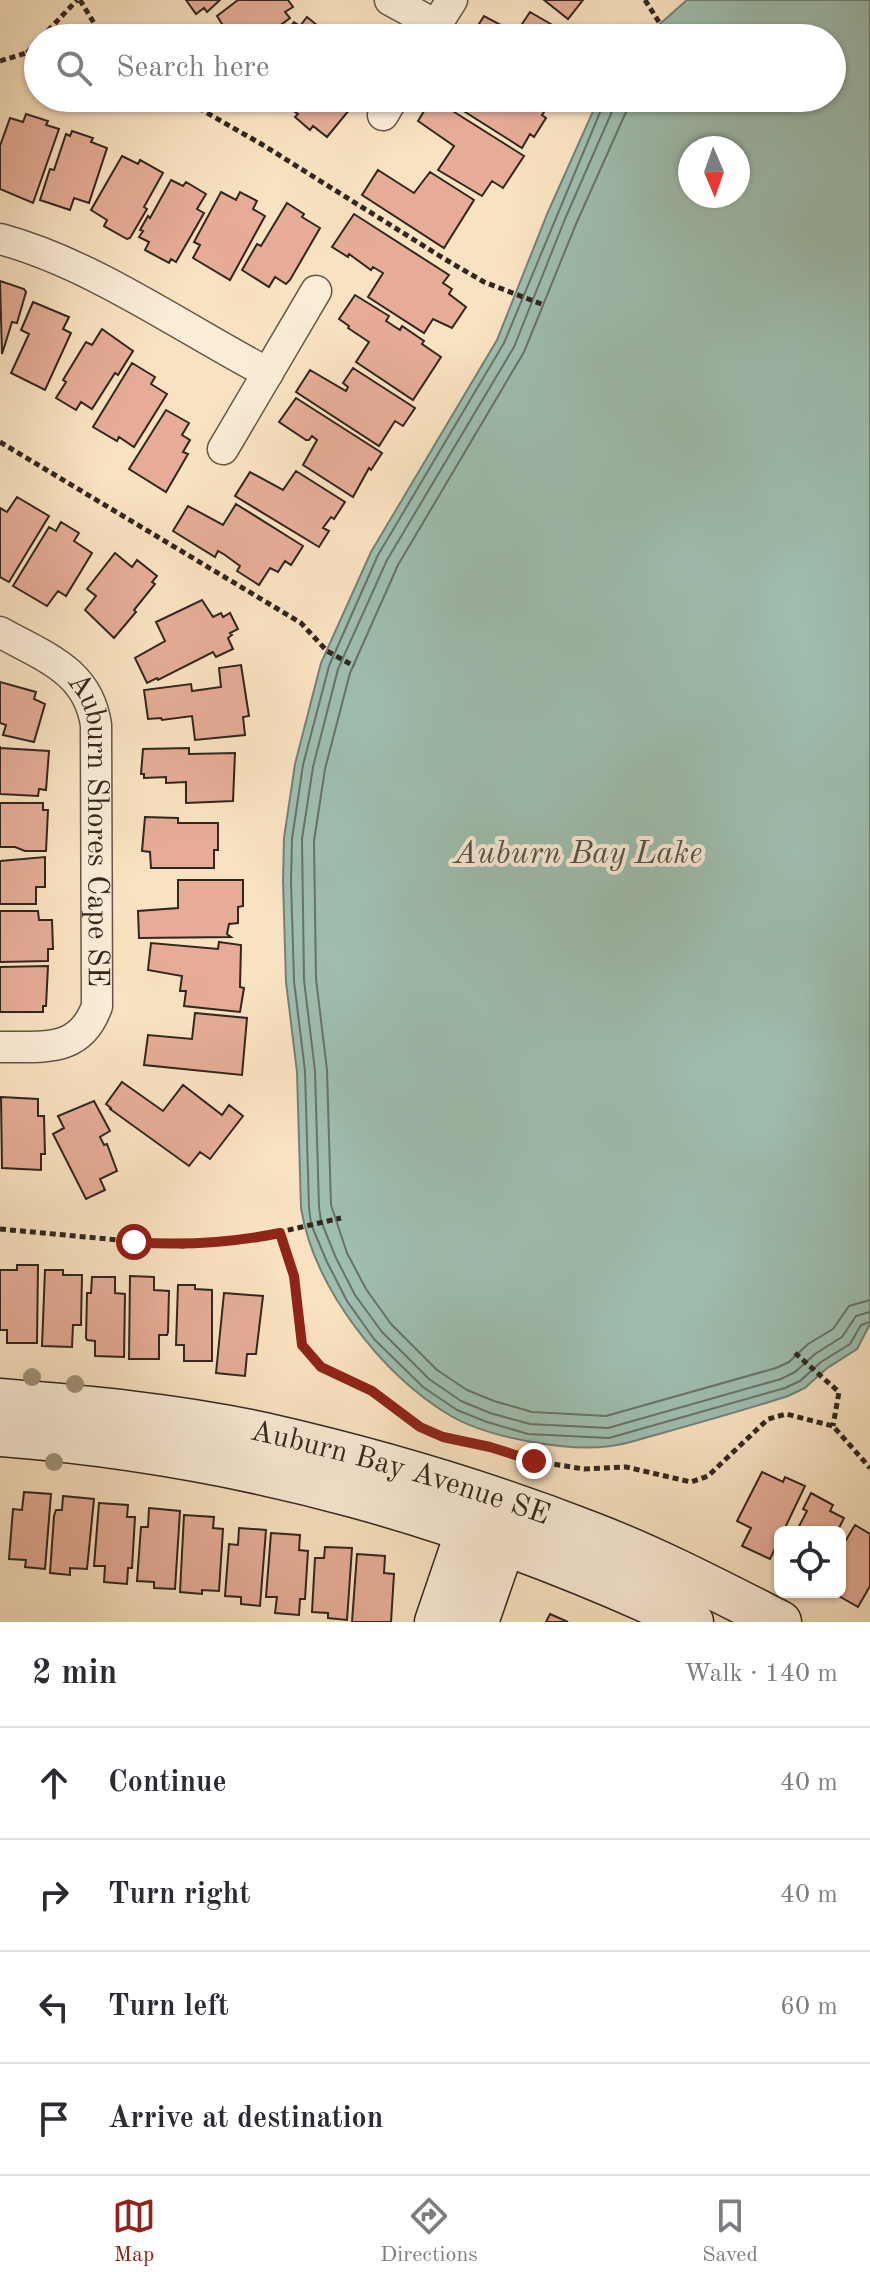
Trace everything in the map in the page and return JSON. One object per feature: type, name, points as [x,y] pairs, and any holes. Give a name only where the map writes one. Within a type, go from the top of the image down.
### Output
[{"type":"street","points":[[390,0],[439,21]]},
{"type":"street","points":[[0,239],[84,271],[268,373]]},
{"type":"street","points":[[223,449],[316,291]]},
{"type":"street","name":"Auburn Shores Cape SE","points":[[0,632],[61,666],[78,681],[93,703],[96,725],[97,990],[97,1006],[91,1023],[80,1035],[67,1042],[45,1046],[0,1047]]},
{"type":"street","name":"Auburn Bay Avenue SE","points":[[0,1400],[97,1408],[262,1434],[428,1476],[493,1518],[692,1622]]},
{"type":"street","name":"Auburn Bay Avenue SE","points":[[0,1435],[66,1440],[257,1470],[401,1507],[591,1533],[683,1573],[780,1622]]},
{"type":"street","points":[[436,1622],[493,1518]]},
{"type":"street","points":[[477,1622],[493,1518]]},
{"type":"path","points":[[55,24],[78,0],[94,24]]},
{"type":"path","points":[[645,0],[660,24]]},
{"type":"path","points":[[0,61],[24,54]]},
{"type":"path","points":[[205,112],[484,282],[544,305]]},
{"type":"path","points":[[0,442],[301,623],[327,651],[354,666]]},
{"type":"path","points":[[0,1229],[183,1246],[236,1242],[341,1218]]},
{"type":"path","points":[[280,1233],[294,1276],[302,1345],[321,1367],[372,1391],[420,1427],[443,1437],[534,1461],[584,1469],[626,1467],[691,1482],[708,1476],[768,1419],[786,1414],[833,1426],[870,1468]]},
{"type":"path","points":[[795,1353],[839,1392],[833,1426]]},
{"type":"water","name":"Auburn Bay Lake","points":[[687,0],[870,0],[870,1324],[857,1349],[826,1369],[805,1388],[724,1416],[611,1446],[573,1447],[507,1437],[467,1424],[425,1399],[377,1353],[336,1298],[308,1238],[301,1208],[297,1072],[286,982],[283,881],[284,838],[295,764],[321,663],[371,552],[497,340],[548,212],[593,112],[846,112],[846,24],[660,24]]},
{"type":"building","points":[[186,0],[220,0],[207,12],[204,8],[196,14]]},
{"type":"building","points":[[238,0],[288,0],[293,7],[285,12],[290,18],[282,24],[222,24],[217,16]]},
{"type":"building","points":[[544,0],[583,0],[568,19]]},
{"type":"building","points":[[530,12],[551,24],[522,24]]},
{"type":"building","points":[[484,16],[499,24],[479,24]]},
{"type":"building","points":[[307,17],[316,24],[302,24]]},
{"type":"building","points":[[295,112],[348,112],[327,137],[313,126],[310,130],[295,117],[298,114]]},
{"type":"building","points":[[423,112],[454,112],[524,156],[503,188],[492,181],[482,196],[438,170],[454,146],[418,121]]},
{"type":"building","points":[[465,112],[544,112],[542,115],[546,118],[534,137],[530,134],[522,148]]},
{"type":"building","points":[[26,114],[48,121],[46,125],[59,129],[33,203],[0,189],[0,146],[10,118],[23,122]]},
{"type":"building","points":[[72,131],[93,138],[91,142],[107,148],[89,203],[74,198],[70,210],[40,200],[66,134],[70,136]]},
{"type":"building","points":[[122,156],[138,164],[140,160],[163,173],[144,207],[147,209],[127,239],[104,226],[107,220],[91,210]]},
{"type":"building","points":[[378,170],[414,193],[430,172],[474,200],[444,248],[362,195]]},
{"type":"building","points":[[171,180],[183,186],[186,182],[206,194],[197,209],[204,213],[176,262],[171,259],[169,263],[145,250],[149,242],[139,237],[143,231],[140,230]]},
{"type":"building","points":[[221,192],[236,200],[240,192],[257,201],[253,209],[265,216],[230,280],[193,258],[200,245],[194,242]]},
{"type":"building","points":[[287,203],[320,228],[290,280],[286,284],[275,277],[269,287],[242,270]]},
{"type":"building","points":[[354,214],[449,275],[443,283],[452,289],[449,294],[466,307],[452,328],[433,319],[424,333],[368,297],[383,273],[373,267],[371,270],[349,254],[348,257],[332,247]]},
{"type":"building","points":[[0,281],[26,292],[17,323],[12,322],[2,354]]},
{"type":"building","points":[[355,295],[389,316],[386,321],[400,330],[402,326],[424,341],[422,344],[441,357],[413,400],[356,362],[369,342],[339,319]]},
{"type":"building","points":[[33,302],[69,317],[63,329],[71,333],[45,390],[11,373],[29,334],[21,330]]},
{"type":"building","points":[[102,329],[133,351],[92,409],[81,402],[76,410],[56,398],[86,342],[92,345]]},
{"type":"building","points":[[132,363],[155,377],[151,384],[167,394],[134,447],[119,437],[117,441],[93,427]]},
{"type":"building","points":[[353,368],[415,408],[403,426],[395,421],[379,446],[296,392],[310,370],[346,391],[348,387],[343,383]]},
{"type":"building","points":[[296,398],[382,453],[371,470],[369,468],[353,497],[303,465],[317,440],[312,436],[306,440],[279,422]]},
{"type":"building","points":[[166,410],[189,423],[182,435],[190,440],[183,452],[188,454],[166,492],[129,469]]},
{"type":"building","points":[[296,471],[345,502],[334,519],[331,517],[323,528],[329,531],[319,547],[235,496],[250,472],[283,490]]},
{"type":"building","points":[[17,497],[49,516],[9,582],[0,577],[0,508],[7,512]]},
{"type":"building","points":[[236,504],[303,546],[291,565],[285,561],[278,572],[270,568],[259,585],[237,571],[240,566],[225,555],[218,551],[215,557],[173,531],[188,506],[223,525]]},
{"type":"building","points":[[61,522],[79,533],[74,541],[92,553],[66,596],[58,591],[47,606],[13,586],[49,527],[56,531]]},
{"type":"building","points":[[115,553],[132,567],[137,560],[157,576],[152,582],[155,584],[134,610],[136,612],[114,638],[85,610],[96,596],[87,589]]},
{"type":"building","points":[[202,600],[213,617],[230,613],[238,629],[228,638],[233,649],[216,657],[213,652],[147,683],[135,658],[165,641],[156,622]]},
{"type":"building","points":[[241,665],[249,716],[243,717],[245,735],[195,740],[192,716],[148,719],[144,690],[191,684],[192,691],[221,687],[219,668]]},
{"type":"building","points":[[0,682],[36,692],[34,699],[45,704],[34,742],[3,735],[6,725],[0,723]]},
{"type":"building","points":[[0,748],[49,751],[46,790],[39,789],[38,796],[0,794]]},
{"type":"building","points":[[189,748],[189,754],[235,753],[233,801],[186,803],[186,782],[166,783],[166,777],[144,778],[141,774],[143,749]]},
{"type":"building","points":[[0,803],[43,803],[43,810],[48,810],[46,851],[0,847]]},
{"type":"building","points":[[145,817],[178,818],[178,823],[218,823],[214,868],[151,868],[150,852],[142,851]]},
{"type":"building","points":[[45,857],[45,887],[36,887],[36,904],[0,904],[0,861]]},
{"type":"building","points":[[178,880],[243,880],[243,906],[238,907],[238,923],[229,924],[227,934],[231,937],[139,938],[138,911],[178,908]]},
{"type":"building","points":[[0,911],[38,911],[39,920],[52,920],[53,949],[48,949],[48,961],[0,962]]},
{"type":"building","points":[[219,942],[241,945],[240,987],[244,988],[240,1012],[184,1006],[186,991],[180,991],[182,976],[148,970],[151,943],[218,949]]},
{"type":"building","points":[[48,966],[43,1012],[0,1012],[0,967]]},
{"type":"building","points":[[195,1013],[247,1018],[242,1075],[144,1065],[148,1035],[192,1039]]},
{"type":"building","points":[[122,1082],[163,1111],[183,1085],[222,1115],[229,1105],[243,1116],[210,1159],[200,1152],[189,1166],[106,1104]]},
{"type":"building","points":[[1,1097],[38,1099],[38,1116],[44,1116],[45,1154],[41,1154],[41,1170],[2,1168]]},
{"type":"building","points":[[94,1101],[110,1131],[100,1137],[104,1145],[107,1144],[117,1171],[100,1179],[105,1190],[86,1199],[53,1134],[64,1128],[58,1116]]},
{"type":"building","points":[[17,1265],[38,1265],[37,1343],[7,1343],[7,1330],[0,1330],[0,1270],[17,1270]]},
{"type":"building","points":[[45,1270],[63,1270],[63,1275],[82,1275],[81,1325],[73,1325],[72,1347],[42,1346]]},
{"type":"building","points":[[130,1276],[154,1277],[154,1290],[169,1291],[168,1332],[167,1335],[159,1335],[159,1359],[129,1359]]},
{"type":"building","points":[[92,1277],[115,1277],[115,1293],[125,1294],[124,1357],[95,1356],[95,1341],[86,1338],[87,1293],[91,1293]]},
{"type":"building","points":[[178,1285],[195,1285],[195,1289],[212,1290],[212,1361],[184,1361],[184,1345],[176,1345]]},
{"type":"building","points":[[224,1293],[263,1296],[256,1354],[247,1354],[245,1376],[216,1373]]},
{"type":"building","points":[[762,1472],[783,1482],[785,1477],[805,1486],[786,1526],[774,1526],[774,1551],[770,1559],[742,1546],[751,1528],[737,1521]]},
{"type":"building","points":[[24,1492],[51,1494],[45,1569],[25,1567],[26,1560],[9,1559],[13,1509],[22,1510]]},
{"type":"building","points":[[811,1493],[833,1505],[830,1511],[844,1518],[840,1526],[799,1526],[807,1511],[803,1509]]},
{"type":"building","points":[[63,1496],[94,1499],[87,1569],[70,1568],[70,1575],[50,1573],[54,1516],[56,1510],[62,1510]]},
{"type":"building","points":[[99,1503],[128,1505],[127,1517],[135,1517],[132,1568],[128,1568],[127,1584],[104,1582],[105,1566],[94,1566]]},
{"type":"building","points":[[149,1508],[180,1511],[175,1589],[154,1588],[154,1582],[137,1581],[141,1527],[148,1527]]},
{"type":"building","points":[[184,1515],[214,1517],[213,1528],[223,1529],[219,1591],[202,1590],[202,1594],[180,1592]]},
{"type":"building","points":[[855,1525],[870,1534],[870,1586],[858,1607],[842,1598],[846,1598],[846,1540]]},
{"type":"building","points":[[239,1528],[266,1530],[260,1606],[241,1604],[241,1597],[225,1596],[229,1544],[238,1545]]},
{"type":"building","points":[[271,1533],[300,1535],[299,1550],[308,1551],[305,1599],[300,1599],[299,1615],[275,1613],[277,1597],[266,1597]]},
{"type":"building","points":[[325,1547],[352,1548],[347,1620],[328,1618],[328,1613],[312,1612],[315,1558],[324,1558]]},
{"type":"building","points":[[357,1554],[385,1556],[384,1573],[394,1574],[391,1622],[352,1622]]},
{"type":"building","points":[[550,1614],[568,1622],[546,1622]]},
{"type":"route","points":[[134,1242],[183,1246],[236,1242],[280,1233],[294,1276],[302,1345],[321,1367],[372,1391],[420,1427],[443,1437],[534,1461]]}]
